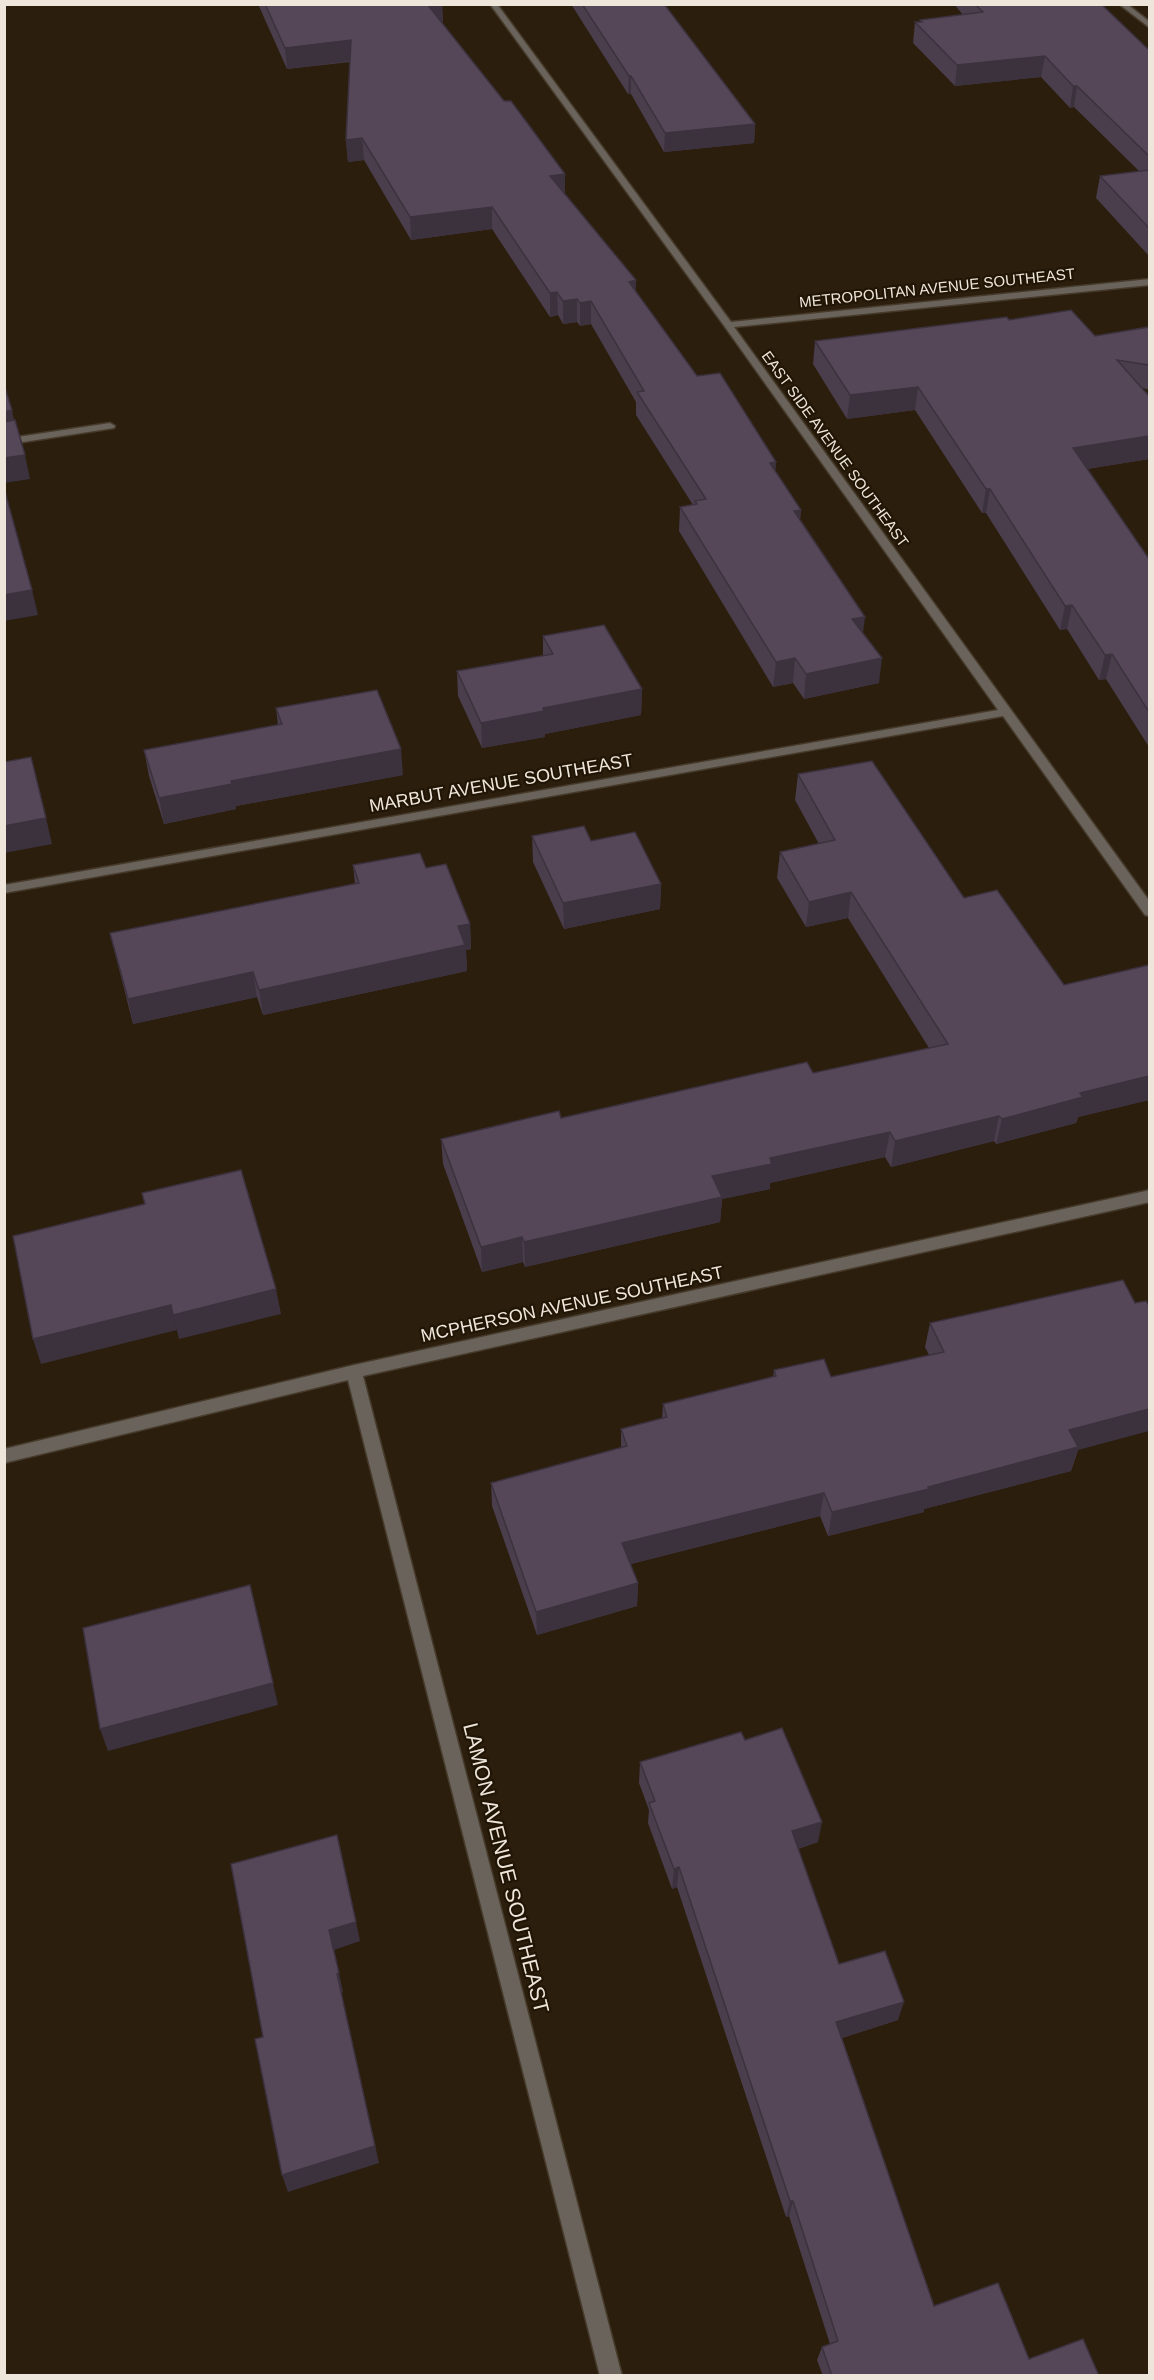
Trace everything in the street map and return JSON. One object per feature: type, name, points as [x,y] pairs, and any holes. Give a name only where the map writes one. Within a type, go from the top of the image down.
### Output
[{"type":"street","name":"EAST SIDE AVENUE SOUTHEAST","points":[[493,4],[728,325],[1149,912]]},
{"type":"street","points":[[1122,4],[1149,26]]},
{"type":"street","name":"METROPOLITAN AVENUE SOUTHEAST","points":[[728,325],[1149,282]]},
{"type":"street","points":[[4,442],[110,426]]},
{"type":"street","name":"MARBUT AVENUE SOUTHEAST","points":[[4,888],[1005,712]]},
{"type":"street","name":"MCPHERSON AVENUE SOUTHEAST","points":[[4,1456],[354,1372],[1149,1196]]},
{"type":"street","name":"LAMON AVENUE SOUTHEAST","points":[[354,1372],[611,2376]]},
{"type":"building","points":[[265,4],[427,4],[504,101],[511,101],[565,174],[550,176],[636,280],[629,282],[697,376],[720,373],[776,462],[770,463],[801,510],[794,511],[865,617],[852,619],[882,658],[806,674],[795,658],[776,662],[680,507],[697,504],[695,501],[706,499],[637,392],[644,391],[591,301],[580,303],[577,299],[563,301],[557,292],[550,293],[492,207],[410,217],[362,138],[346,140],[351,40],[285,48]]},
{"type":"building","points":[[582,4],[664,4],[755,124],[665,133],[631,76]]},
{"type":"building","points":[[975,4],[1101,4],[1149,50],[1149,156],[1077,86],[1073,86],[1045,56],[957,65],[915,22],[983,12]]},
{"type":"building","points":[[1149,170],[1149,228],[1100,176]]},
{"type":"building","points":[[1071,310],[1095,336],[1149,327],[1149,365],[1117,360],[1149,396],[1149,436],[1073,448],[1149,559],[1149,712],[1112,654],[1105,655],[1072,605],[1065,606],[990,489],[986,489],[918,387],[850,395],[815,341],[1007,317],[1009,320]]},
{"type":"building","points":[[4,385],[12,410],[4,412]]},
{"type":"building","points":[[15,420],[25,455],[4,458],[4,422]]},
{"type":"building","points":[[4,488],[32,590],[4,595]]},
{"type":"building","points":[[604,625],[642,689],[543,708],[544,711],[481,723],[457,671],[553,654],[543,636]]},
{"type":"building","points":[[377,690],[401,749],[231,781],[232,784],[159,798],[144,750],[282,724],[276,708]]},
{"type":"building","points":[[31,757],[46,818],[4,826],[4,762]]},
{"type":"building","points":[[872,761],[964,898],[997,890],[1064,985],[1149,965],[1149,1076],[1080,1093],[1083,1097],[1002,1119],[999,1116],[895,1141],[890,1132],[770,1158],[772,1164],[712,1176],[722,1197],[524,1242],[522,1237],[481,1247],[441,1139],[559,1111],[561,1118],[807,1062],[813,1073],[948,1044],[851,892],[809,902],[780,852],[835,840],[798,774]]},
{"type":"building","points":[[584,826],[591,841],[635,832],[661,884],[563,903],[532,836]]},
{"type":"building","points":[[420,853],[426,868],[446,864],[470,924],[458,926],[465,945],[259,990],[253,972],[128,999],[110,933],[359,883],[353,865]]},
{"type":"building","points":[[241,1170],[276,1289],[173,1315],[171,1305],[33,1339],[13,1236],[145,1204],[142,1193]]},
{"type":"building","points":[[1123,1280],[1135,1303],[1146,1301],[1149,1304],[1149,1409],[1069,1430],[1078,1447],[928,1487],[929,1489],[832,1512],[824,1493],[622,1543],[638,1583],[536,1612],[491,1483],[627,1446],[621,1429],[667,1417],[663,1404],[776,1376],[774,1370],[824,1359],[831,1377],[944,1352],[930,1323]]},
{"type":"building","points":[[250,1585],[273,1683],[100,1729],[83,1628]]},
{"type":"building","points":[[782,1728],[822,1822],[792,1831],[839,1964],[885,1951],[904,2002],[836,2022],[934,2306],[998,2283],[1029,2359],[1083,2339],[1099,2376],[832,2376],[822,2347],[838,2341],[793,2201],[790,2201],[679,1867],[674,1869],[649,1803],[655,1801],[640,1762],[741,1732],[745,1740]]},
{"type":"building","points":[[337,1835],[356,1922],[329,1930],[375,2146],[282,2175],[255,2039],[263,2037],[231,1864]]}]
